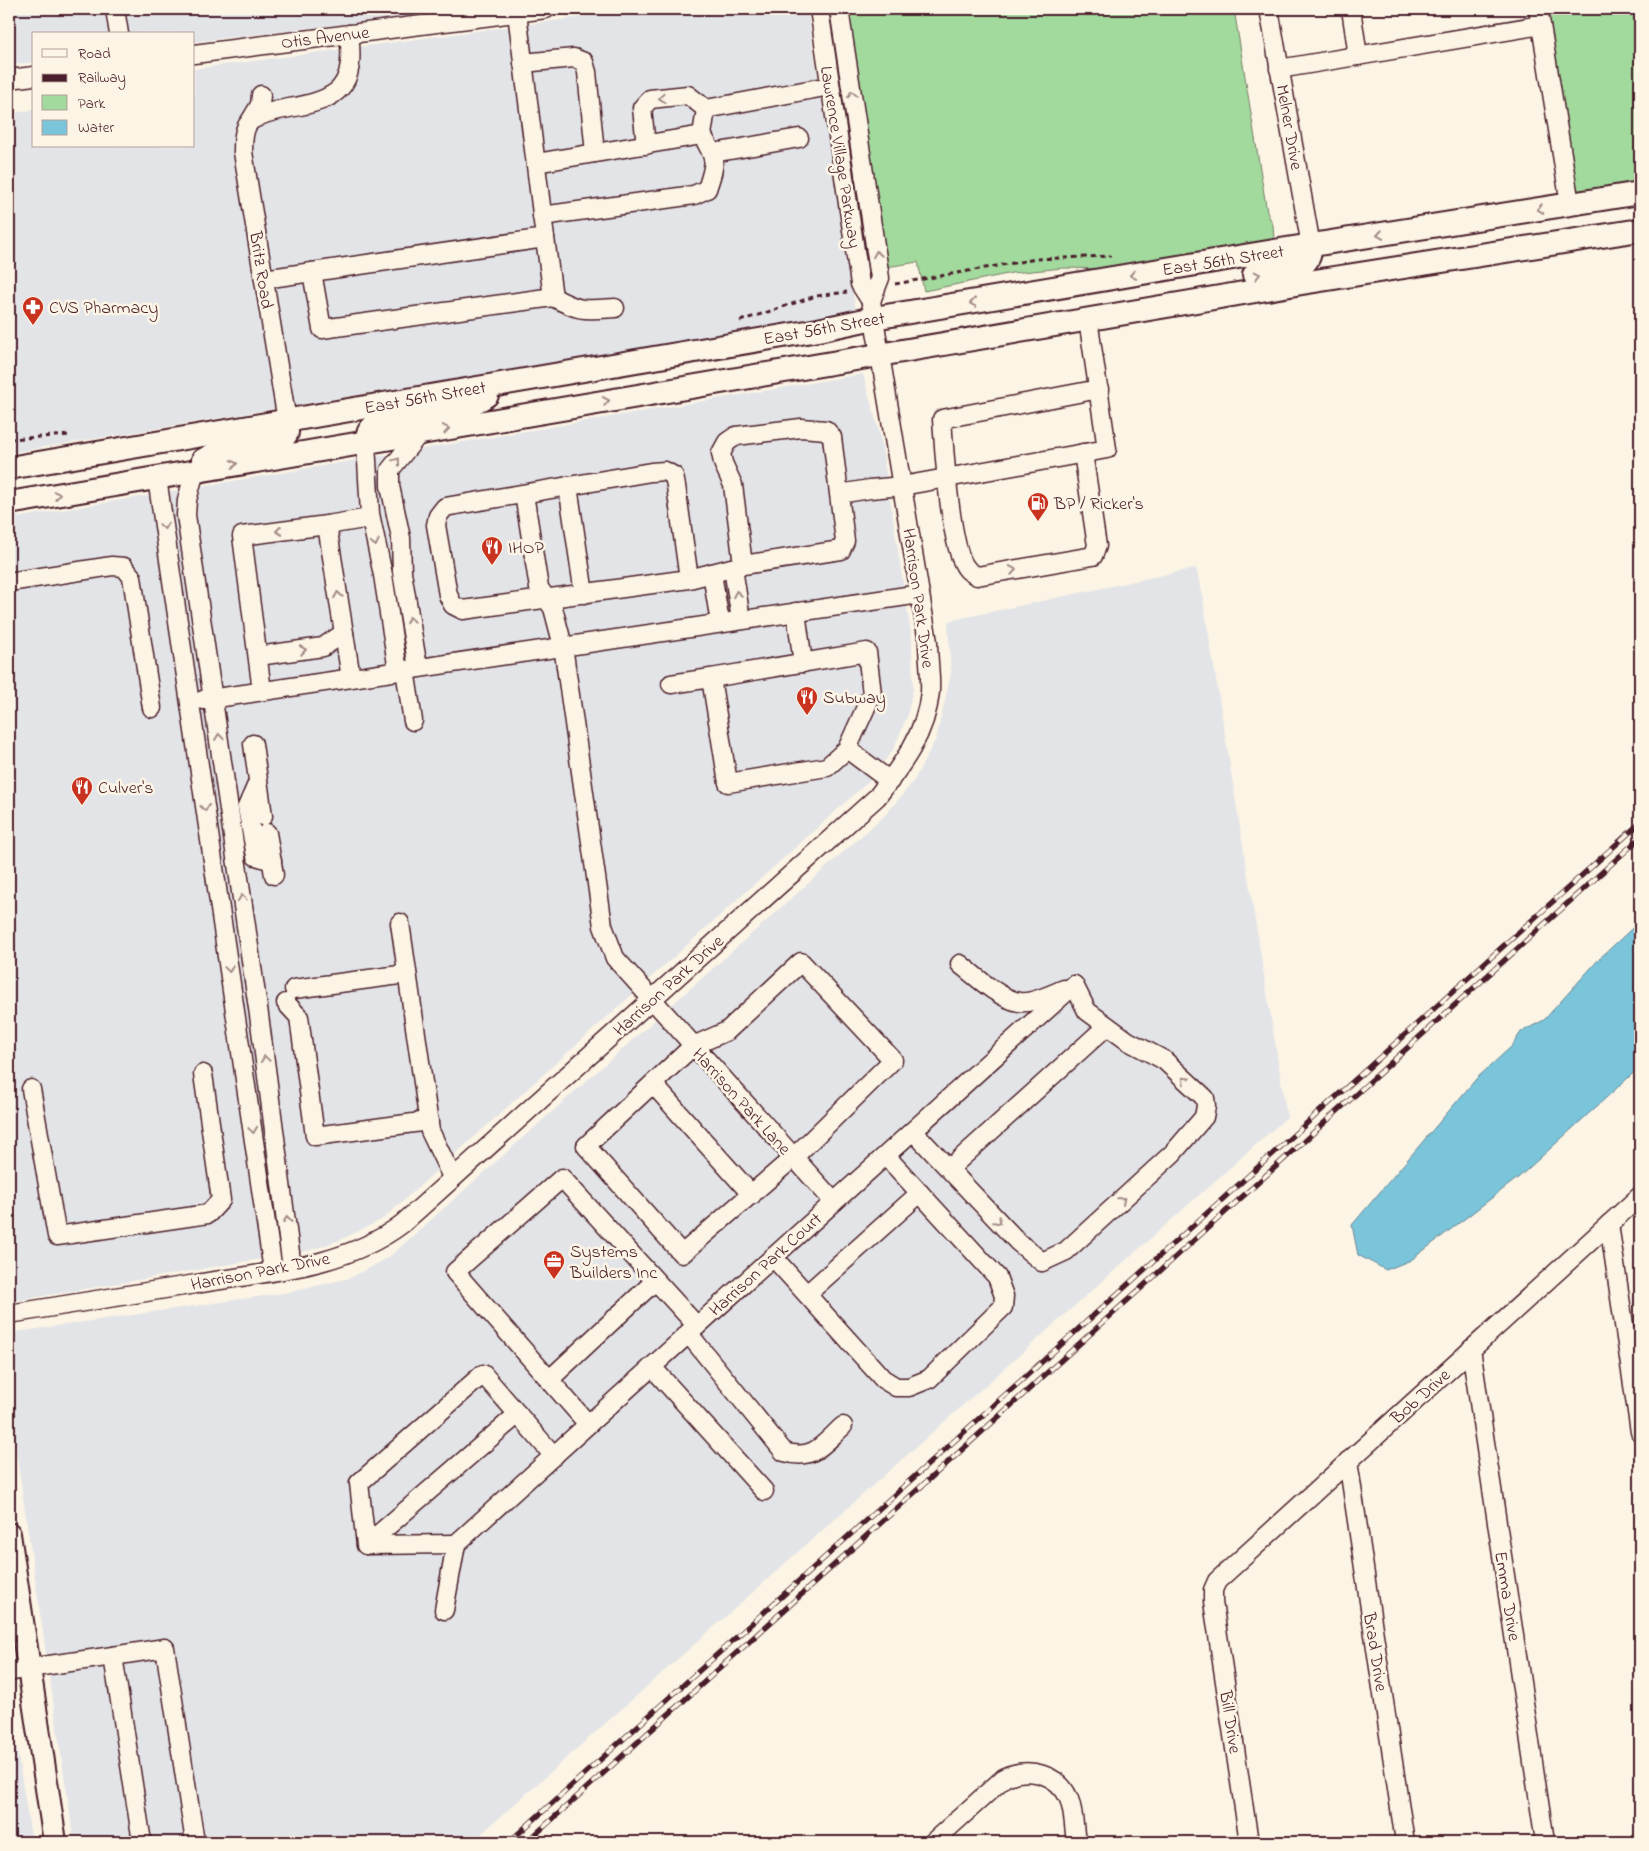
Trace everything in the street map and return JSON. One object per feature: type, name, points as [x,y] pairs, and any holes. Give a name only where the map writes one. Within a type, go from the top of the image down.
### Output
[{"type":"main road","name":"East 56th Street","points":[[9,468],[798,333],[874,317],[1640,193]]},
{"type":"main road","name":"East 56th Street","points":[[9,503],[1098,317],[1640,230]]},
{"type":"main road","points":[[1098,317],[1221,283],[1302,265],[1310,257],[1311,246]]},
{"type":"main road","points":[[366,443],[370,430],[374,426],[456,409],[482,399],[496,385]]},
{"type":"main road","points":[[195,471],[204,459],[219,451],[282,440],[287,433],[287,421]]},
{"type":"main road","points":[[9,1534],[18,1670],[55,1842]]},
{"type":"street","points":[[115,9],[119,32]]},
{"type":"street","name":"Otis Avenue","points":[[195,54],[546,9]]},
{"type":"street","name":"Lawrence Village Parkway","points":[[819,9],[860,284],[874,317]]},
{"type":"street","name":"Lawrence Village Parkway","points":[[839,9],[880,278],[874,317]]},
{"type":"street","name":"Melner Drive","points":[[1269,9],[1311,246]]},
{"type":"street","points":[[1351,9],[1358,56]]},
{"type":"street","points":[[517,12],[553,297]]},
{"type":"street","points":[[1279,69],[1358,56],[1540,17],[1570,204]]},
{"type":"street","points":[[251,120],[273,111],[324,101],[338,93],[346,81],[350,69],[349,34]]},
{"type":"street","points":[[523,63],[574,58],[584,62],[587,72],[595,153]]},
{"type":"street","points":[[9,79],[32,76]]},
{"type":"street","points":[[646,144],[642,108],[650,99],[688,95],[706,109],[830,86]]},
{"type":"street","name":"Britz Road","points":[[261,95],[260,105],[244,133],[243,152],[287,421]]},
{"type":"street","points":[[542,216],[694,196],[707,188],[715,167],[713,153],[702,135],[706,109]]},
{"type":"street","points":[[536,162],[702,135]]},
{"type":"street","points":[[713,153],[799,138]]},
{"type":"street","points":[[264,279],[545,238]]},
{"type":"street","points":[[312,272],[322,329],[553,297],[570,307],[583,310],[615,308]]},
{"type":"street","name":"Harrison Park Drive","points":[[9,1314],[292,1268],[345,1254],[389,1234],[652,1000],[876,797],[890,781],[918,739],[928,700],[930,674],[928,642],[874,317]]},
{"type":"street","points":[[839,494],[902,486],[1107,449],[1099,389],[1098,317]]},
{"type":"street","points":[[1083,453],[1097,546],[1093,556],[977,576],[966,569],[958,551],[946,478],[942,419],[1099,389]]},
{"type":"street","points":[[689,579],[674,476],[665,471],[445,507],[438,516],[436,525],[448,595],[453,605],[463,610],[689,579],[738,566],[841,550],[844,541],[832,437],[826,430],[801,428],[736,436],[727,442],[721,453],[723,463],[733,485],[738,566],[742,620]]},
{"type":"street","points":[[413,721],[407,670],[401,538],[392,505],[390,470],[419,434]]},
{"type":"street","points":[[366,443],[370,518],[407,670]]},
{"type":"street","points":[[195,471],[187,500],[186,515],[277,1140],[292,1268]]},
{"type":"street","points":[[157,478],[273,1271]]},
{"type":"street","points":[[568,486],[584,594]]},
{"type":"street","name":"Harrison Park Lane","points":[[524,494],[539,588],[553,608],[563,646],[603,926],[615,958],[834,1202]]},
{"type":"street","points":[[262,691],[242,536],[370,518]]},
{"type":"street","points":[[327,525],[351,678]]},
{"type":"street","points":[[9,582],[112,566],[124,567],[132,577],[152,708]]},
{"type":"street","points":[[712,573],[720,624]]},
{"type":"street","points":[[190,702],[920,594]]},
{"type":"street","points":[[796,612],[803,662]]},
{"type":"street","points":[[258,656],[323,647],[344,633]]},
{"type":"street","points":[[670,684],[867,652],[872,694],[846,749],[827,766],[728,783],[711,678]]},
{"type":"street","points":[[253,744],[264,816]]},
{"type":"street","points":[[846,749],[890,781]]},
{"type":"street","points":[[258,782],[247,807],[256,856],[273,868],[267,833]]},
{"type":"street","points":[[400,923],[430,1131],[452,1177]]},
{"type":"street","points":[[801,962],[893,1060],[793,1158],[682,1254],[586,1146],[694,1046],[727,1031],[801,962]]},
{"type":"street","points":[[913,1131],[1018,1242],[1042,1262],[1066,1251],[1173,1154],[1204,1117],[1206,1106],[1204,1098],[1164,1060],[1128,1042],[1087,1011],[1074,985],[1034,1000],[1019,1002],[996,992],[960,964]]},
{"type":"street","points":[[407,974],[290,996],[299,1017],[315,1136],[429,1121]]},
{"type":"street","name":"Harrison Park Court","points":[[456,1544],[1074,985]]},
{"type":"street","points":[[949,1169],[1107,1026]]},
{"type":"street","points":[[31,1089],[57,1236],[208,1214],[221,1200],[203,1074]]},
{"type":"street","points":[[653,1084],[752,1195]]},
{"type":"street","points":[[774,1257],[883,1379],[896,1387],[909,1387],[929,1379],[1003,1307],[1004,1296],[997,1277],[886,1156]]},
{"type":"street","points":[[588,1424],[455,1272],[562,1178],[655,1281],[784,1452],[797,1456],[816,1451],[843,1426]]},
{"type":"street","points":[[807,1294],[920,1194]]},
{"type":"street","name":"Bob Drive","points":[[1213,1602],[1213,1590],[1220,1577],[1640,1196]]},
{"type":"street","points":[[1609,1224],[1640,1432]]},
{"type":"street","points":[[549,1380],[655,1281]]},
{"type":"street","name":"Emma Drive","points":[[1471,1349],[1545,1842]]},
{"type":"street","points":[[652,1367],[764,1491]]},
{"type":"street","points":[[366,1545],[359,1483],[483,1374],[554,1456]]},
{"type":"street","points":[[366,1545],[518,1414]]},
{"type":"street","name":"Brad Drive","points":[[1348,1461],[1405,1842]]},
{"type":"street","points":[[366,1545],[456,1544],[444,1610]]},
{"type":"street","name":"Bill Drive","points":[[1213,1602],[1249,1842]]},
{"type":"street","points":[[18,1670],[165,1648],[195,1842]]},
{"type":"street","points":[[113,1656],[142,1842]]},
{"type":"street","points":[[933,1842],[1005,1777],[1029,1771],[1039,1773],[1054,1780],[1064,1791],[1070,1801],[1076,1842]]},
{"type":"shaded area","points":[[9,9],[469,9],[195,42],[195,32],[32,32],[32,62],[9,65]]},
{"type":"shaded area","points":[[641,9],[807,9],[856,312],[9,453],[9,113],[32,110],[32,148],[195,148],[195,69]]},
{"type":"shaded area","points":[[863,374],[880,435],[912,640],[913,688],[907,717],[893,750],[868,782],[383,1219],[340,1240],[308,1251],[9,1302],[9,519]]},
{"type":"shaded area","points":[[1196,568],[1202,593],[1287,1117],[472,1842],[74,1842],[9,1403],[9,1333],[290,1292],[350,1278],[388,1258],[886,814],[913,782],[936,739],[951,674],[948,621]]},
{"type":"shaded area","points":[[9,1701],[32,1842],[9,1842]]},
{"type":"green space","points":[[848,9],[1234,9],[1267,212],[1273,225],[1274,240],[1119,269],[1063,268],[1012,273],[924,291],[918,262],[886,267]]},
{"type":"green space","points":[[1546,9],[1640,9],[1640,183],[1573,193]]},
{"type":"water","points":[[1640,921],[1640,1067],[1519,1177],[1411,1260],[1386,1270],[1358,1255],[1352,1225],[1476,1079],[1512,1046],[1521,1032],[1544,1020],[1600,958]]},
{"type":"railway","points":[[509,1842],[1640,823]]},
{"type":"railway","points":[[527,1842],[1640,838]]},
{"type":"place","name":"CVS Pharmacy","points":[[33,326]]},
{"type":"place","name":"BP / Ricker's","points":[[1038,522]]},
{"type":"place","name":"IHOP","points":[[492,566]]},
{"type":"place","name":"Subway","points":[[807,716]]},
{"type":"place","name":"Culver's","points":[[82,806]]},
{"type":"place","name":"Systems Builders Inc","points":[[554,1280]]}]
